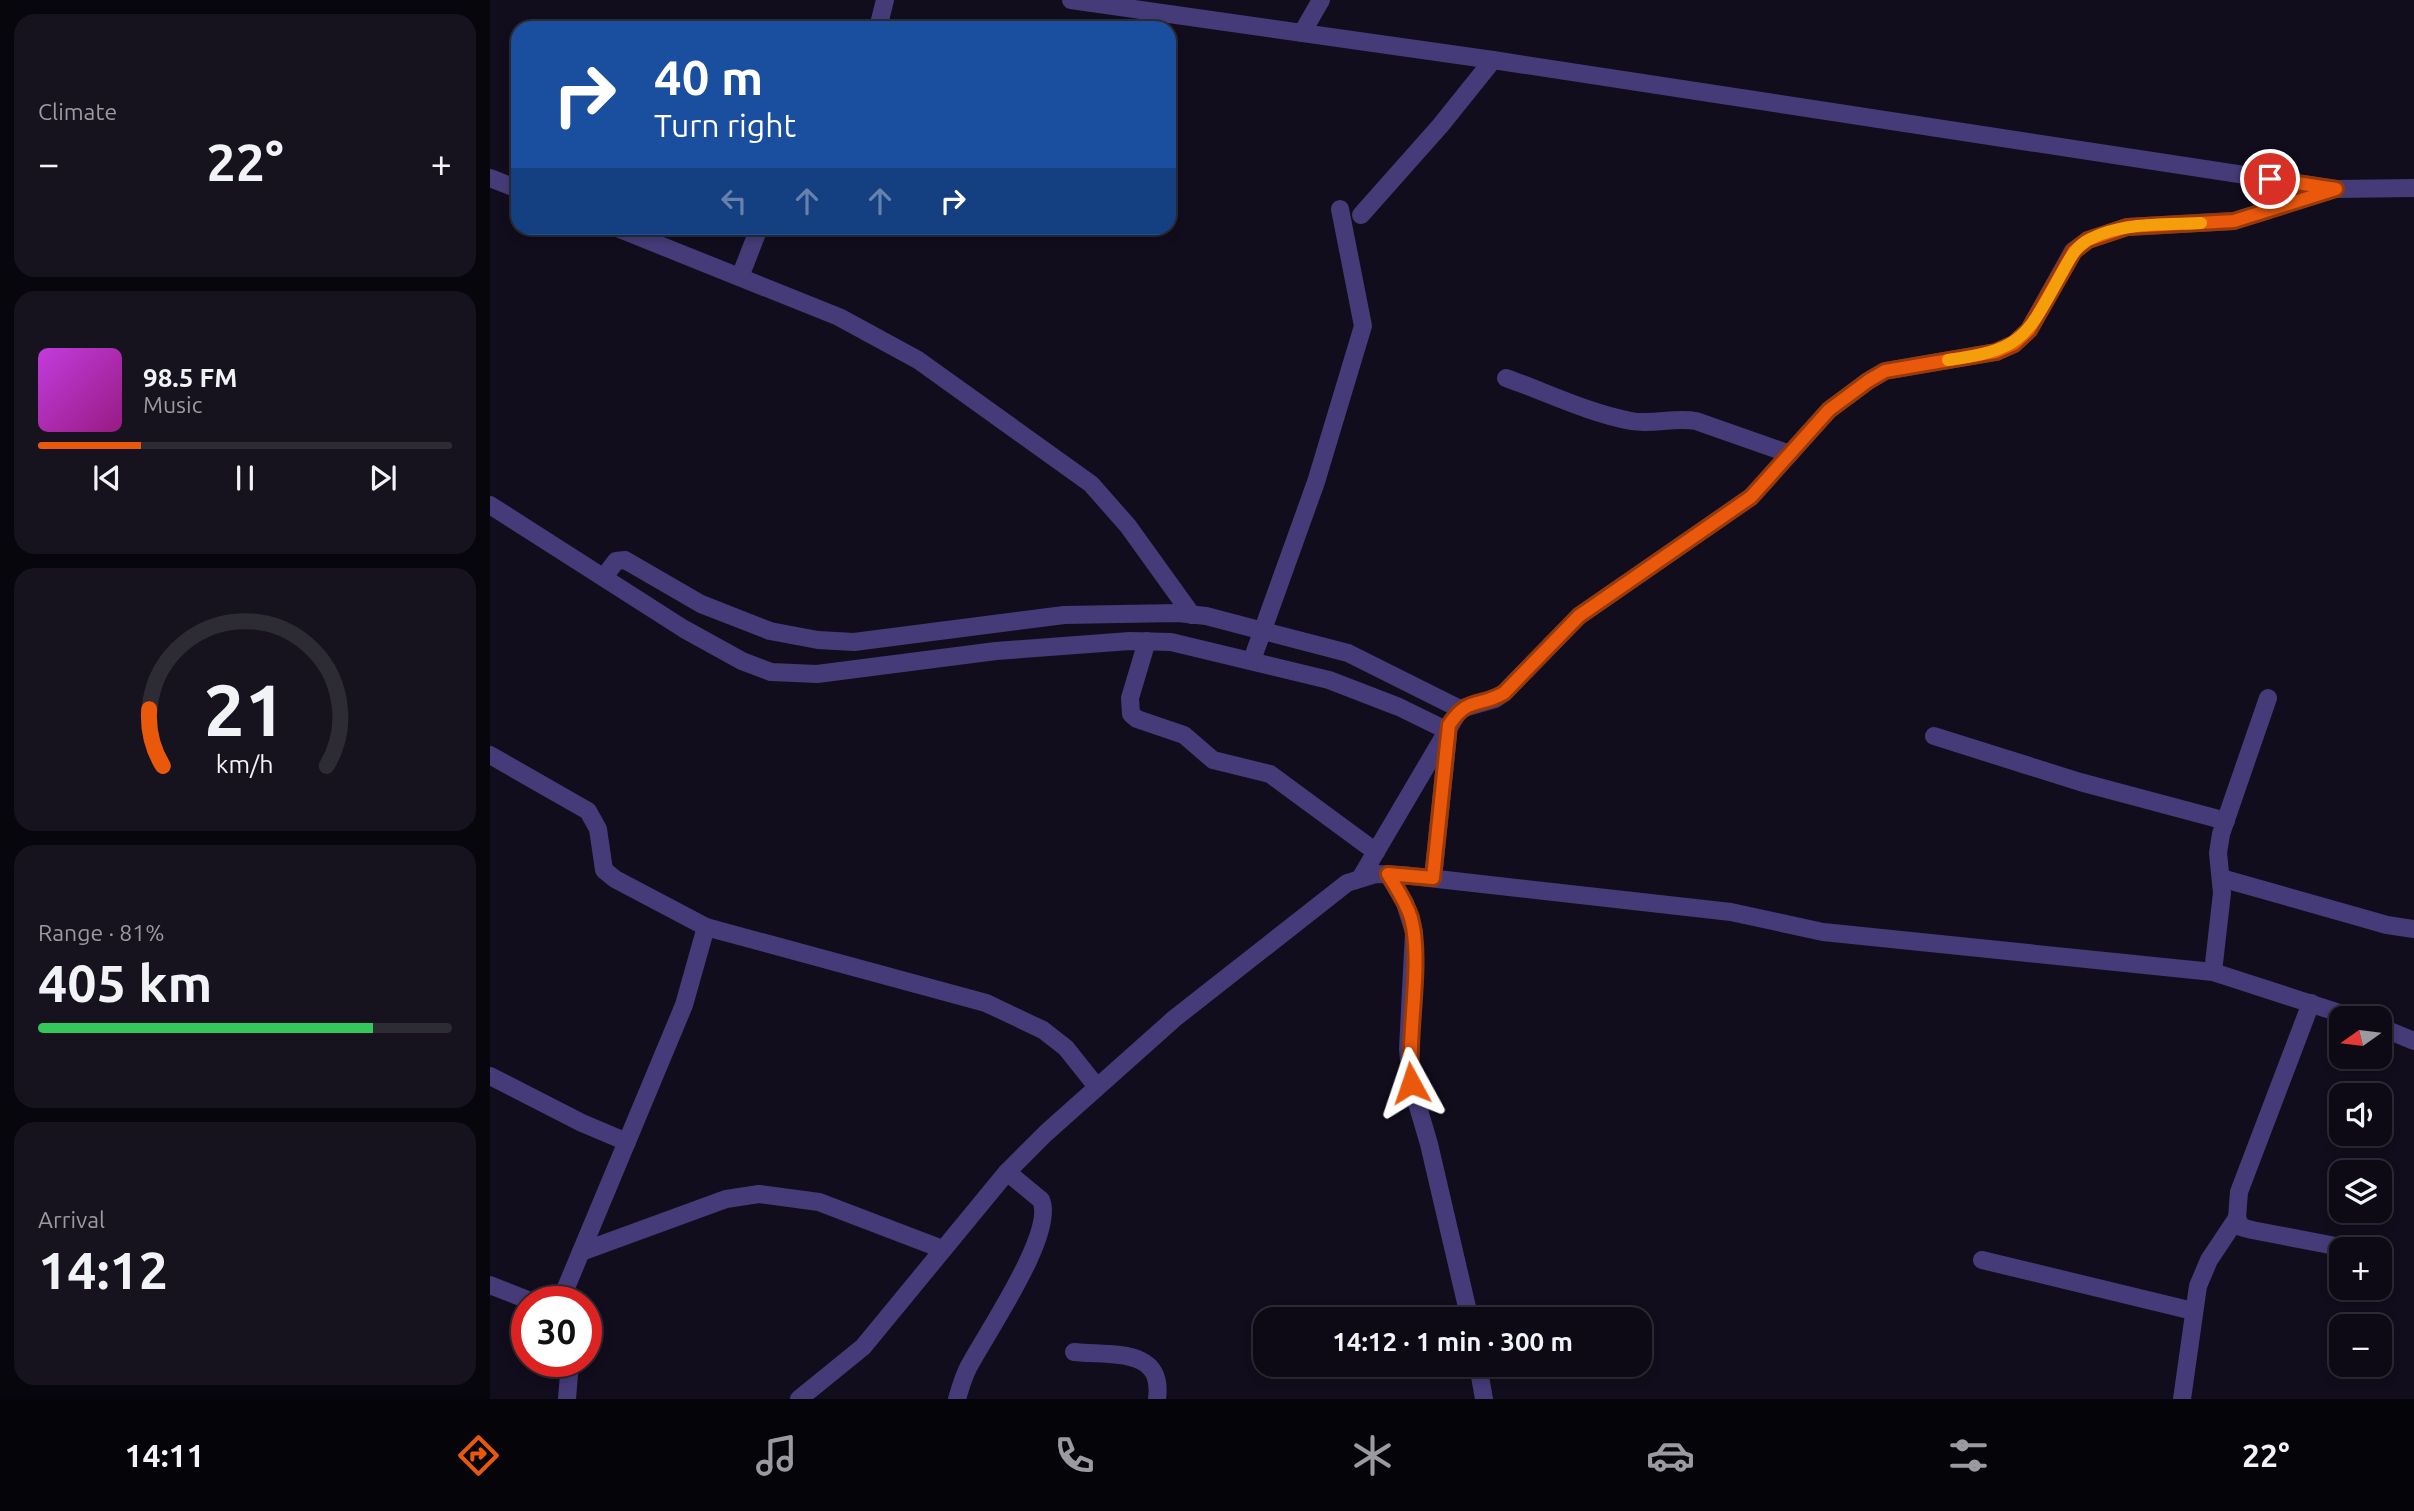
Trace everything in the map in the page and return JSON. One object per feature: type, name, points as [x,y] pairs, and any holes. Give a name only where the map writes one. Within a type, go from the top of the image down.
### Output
[{"type":"street","points":[[880,21],[885,0]]},
{"type":"street","points":[[1070,0],[1493,60],[2336,189],[2407,187],[2414,199]]},
{"type":"street","points":[[1302,33],[1321,0]]},
{"type":"street","points":[[1361,215],[1493,60]]},
{"type":"street","points":[[490,178],[511,186]]},
{"type":"street","points":[[1361,877],[1453,719],[1504,693],[1579,616],[1751,497],[1829,410],[1885,371],[1996,352],[2014,344],[2029,330],[2074,251],[2088,240],[2127,227],[2234,221],[2336,189]]},
{"type":"street","points":[[1252,660],[1316,482],[1363,326],[1340,209]]},
{"type":"street","points":[[635,235],[839,317],[890,342],[1091,484],[1128,526],[1192,615]]},
{"type":"street","points":[[740,277],[756,235]]},
{"type":"street","points":[[1506,378],[1620,419],[1647,423],[1682,419],[1696,421],[1790,454]]},
{"type":"street","points":[[490,505],[610,569],[684,629],[742,661],[771,672],[838,673],[996,652],[1171,642],[1252,660],[1453,719]]},
{"type":"street","points":[[610,569],[633,562],[701,604],[770,631],[818,640],[854,642],[1064,615],[1192,615],[1348,653],[1453,719]]},
{"type":"street","points":[[1147,642],[1130,698],[1128,708],[1131,714],[1137,719],[1184,735],[1213,760],[1270,774],[1376,852]]},
{"type":"street","points":[[2213,972],[2221,878],[2218,853],[2226,821],[2268,698]]},
{"type":"street","points":[[1433,878],[1453,719]]},
{"type":"street","points":[[1934,736],[2080,782],[2226,821]]},
{"type":"street","points":[[490,755],[588,811],[598,829],[604,870],[615,879],[706,927],[986,1003],[1044,1030],[1066,1048],[1097,1087]]},
{"type":"street","points":[[1395,874],[1414,932],[1408,1049],[1411,1083],[1430,1143],[1468,1307]]},
{"type":"street","points":[[799,1399],[863,1347],[1007,1172],[1097,1087],[1175,1018],[1331,893],[1361,877],[1395,874],[1433,878],[1731,912],[1823,932],[2213,972],[2329,1009]]},
{"type":"street","points":[[2221,878],[2387,925],[2414,929]]},
{"type":"street","points":[[567,1286],[684,1005],[706,927]]},
{"type":"street","points":[[2311,1003],[2239,1192],[2237,1218],[2241,1227],[2329,1245]]},
{"type":"street","points":[[2392,1032],[2414,1041]]},
{"type":"street","points":[[490,1076],[582,1123],[627,1142]]},
{"type":"street","points":[[957,1399],[967,1370],[1041,1234],[1044,1208],[1041,1200],[1007,1172]]},
{"type":"street","points":[[581,1252],[726,1199],[759,1194],[819,1202],[942,1250]]},
{"type":"street","points":[[2182,1399],[2198,1286],[2209,1260],[2237,1218]]},
{"type":"street","points":[[1982,1260],[2193,1311]]},
{"type":"street","points":[[490,1285],[511,1293]]},
{"type":"street","points":[[1074,1352],[1144,1360],[1154,1368],[1159,1379],[1157,1399]]},
{"type":"street","points":[[567,1399],[569,1377]]},
{"type":"street","points":[[1481,1377],[1484,1399]]},
{"type":"slow traffic","points":[[1948,360],[1996,352],[2014,344],[2029,330],[2074,251],[2088,240],[2127,227],[2201,223]]},
{"type":"route","points":[[1411,1083],[1408,1049],[1414,932],[1405,903],[1388,874],[1433,878],[1449,725],[1460,709],[1495,699],[1504,693],[1579,616],[1622,583],[1676,551],[1751,497],[1829,410],[1868,381],[1885,371],[1973,357],[1996,352],[2014,344],[2029,330],[2074,251],[2088,240],[2127,227],[2234,221],[2336,189],[2270,179]]}]
